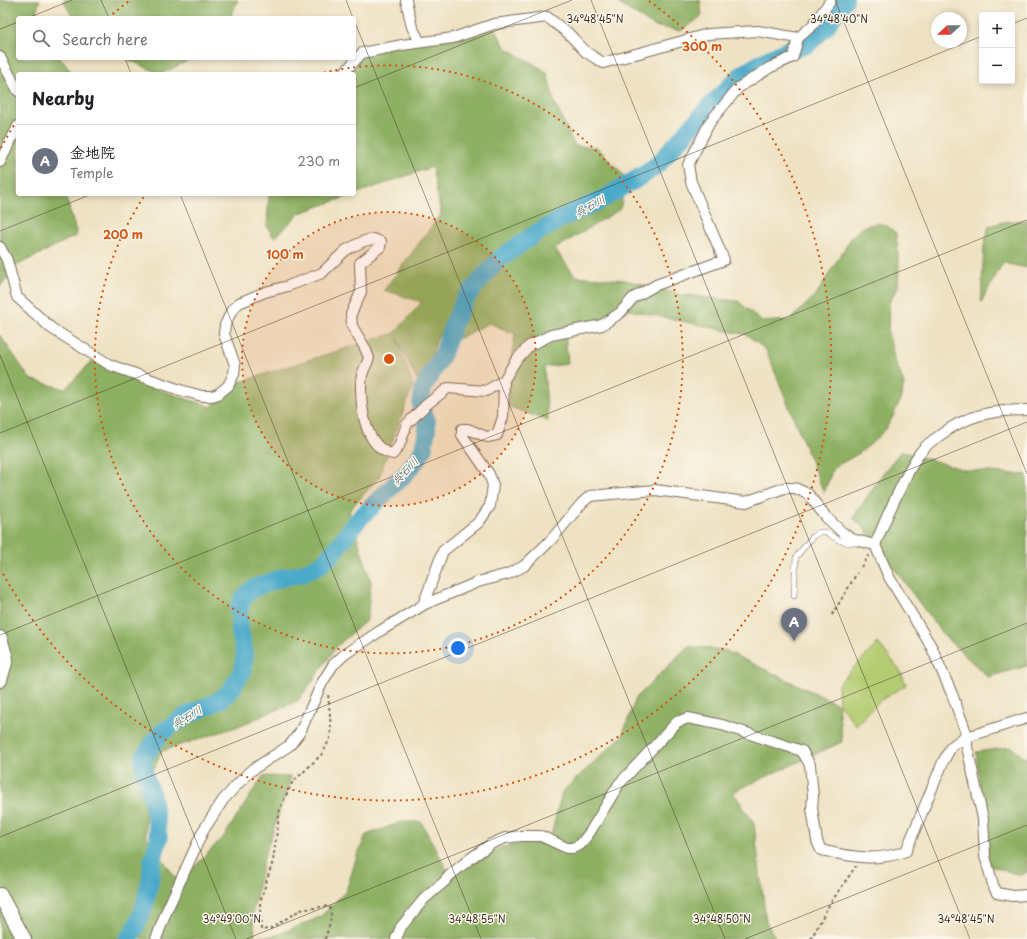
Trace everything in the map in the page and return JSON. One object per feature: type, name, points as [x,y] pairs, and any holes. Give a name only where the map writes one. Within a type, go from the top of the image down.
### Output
[{"type":"street","points":[[406,0],[412,27],[420,42]]},
{"type":"street","points":[[0,247],[7,260],[17,297],[51,328],[110,365],[180,390],[202,396],[212,396],[218,394],[228,386],[234,374],[235,365],[224,334],[225,325],[232,310],[239,303],[264,292],[288,286],[322,273],[346,250],[372,239],[381,242],[380,247],[360,263],[361,292],[351,314],[352,326],[369,358],[361,377],[361,405],[366,425],[373,441],[386,453],[393,454],[399,446],[407,424],[426,405],[448,388],[486,391],[504,380],[516,360],[529,346],[551,335],[602,325],[620,313],[633,298],[656,285],[724,260],[691,182],[688,165],[710,122],[738,88],[769,68],[793,57],[798,40],[813,25],[832,0]]},
{"type":"street","points":[[356,59],[362,52],[453,38],[494,24],[547,17],[568,33],[586,52],[603,63],[708,34],[758,31],[798,40]]},
{"type":"street","points":[[0,57],[16,87]]},
{"type":"street","points":[[346,72],[355,60]]},
{"type":"street","points":[[0,162],[16,130]]},
{"type":"street","points":[[423,605],[443,551],[479,522],[490,506],[493,485],[489,474],[462,435],[462,429],[468,429],[487,437],[497,435],[503,417],[504,380]]},
{"type":"street","points":[[1027,410],[986,413],[973,417],[950,427],[928,444],[919,454],[906,476],[875,545],[889,577],[931,646],[952,694],[967,736],[967,747],[982,819],[985,856],[993,885],[997,893],[1013,896],[1027,895]]},
{"type":"street","points":[[156,939],[167,910],[204,831],[222,800],[249,772],[290,745],[300,732],[333,665],[345,654],[423,605],[478,582],[508,574],[524,566],[551,540],[582,503],[590,496],[655,490],[746,502],[784,488],[795,488],[808,494],[826,517],[843,533],[852,539],[875,545]]},
{"type":"street","points":[[0,638],[6,659],[0,680]]},
{"type":"street","points":[[396,939],[401,927],[424,898],[470,858],[491,844],[505,838],[541,836],[567,848],[572,848],[580,844],[590,832],[619,784],[677,722],[688,718],[722,725],[802,751],[810,766],[813,796],[812,808],[817,841],[821,850],[847,857],[861,858],[896,855],[906,851],[943,762],[951,747],[967,736],[1027,718]]},
{"type":"street","points":[[0,895],[24,939]]},
{"type":"lane","points":[[794,596],[796,557],[813,536],[820,532],[824,532],[850,544],[864,542]]},
{"type":"path","points":[[832,615],[857,573]]},
{"type":"path","points":[[325,939],[330,920],[331,910],[329,906],[300,910],[270,929],[261,930],[260,902],[273,860],[280,808],[292,783],[322,754],[330,739],[332,728],[331,710],[326,677]]},
{"type":"path","points":[[811,939],[829,905],[861,858]]},
{"type":"green space","points":[[0,0],[40,0],[35,16],[16,16],[16,60],[62,60],[71,72],[16,72],[16,196],[66,196],[77,235],[16,266],[0,287]]},
{"type":"green space","points":[[63,0],[238,0],[231,16],[72,16]]},
{"type":"green space","points":[[613,0],[700,0],[702,16],[681,31],[654,26]]},
{"type":"green space","points":[[491,21],[505,47],[547,72],[554,101],[575,146],[597,147],[627,179],[620,209],[555,249],[575,276],[625,280],[683,295],[738,301],[762,322],[790,320],[816,295],[853,235],[865,226],[878,223],[887,226],[896,233],[899,265],[898,286],[889,303],[888,333],[895,360],[904,384],[900,401],[885,430],[858,454],[838,465],[832,471],[824,493],[766,350],[747,335],[630,310],[565,332],[568,364],[544,367],[548,421],[508,406],[509,371],[515,334],[489,323],[460,338],[438,335],[427,371],[416,379],[397,338],[413,386],[379,477],[349,511],[371,582],[367,620],[337,646],[298,701],[236,727],[162,751],[144,789],[146,835],[179,883],[225,835],[263,776],[291,777],[263,861],[253,912],[255,938],[277,935],[320,917],[346,891],[357,856],[366,835],[402,822],[421,822],[450,875],[502,847],[550,840],[562,792],[622,736],[636,698],[688,646],[724,650],[838,704],[842,742],[733,792],[754,823],[766,922],[776,939],[0,939],[0,335],[30,379],[65,389],[97,356],[159,390],[212,407],[228,386],[395,333],[422,302],[384,290],[441,214],[432,167],[356,193],[356,72],[343,72],[362,53],[443,39]]},
{"type":"green space","points":[[130,60],[189,60],[165,72],[156,72]]},
{"type":"green space","points":[[269,196],[349,196],[300,213],[274,238],[267,226]]},
{"type":"green space","points":[[1027,220],[1027,268],[1003,263],[981,302],[984,246],[989,226],[1003,222]]},
{"type":"green space","points":[[901,451],[965,470],[1027,475],[1027,666],[988,677],[943,635],[865,529],[853,518],[883,473]]},
{"type":"green space","points":[[878,643],[900,670],[906,685],[881,700],[856,725],[839,704],[838,684]]},
{"type":"green space","points":[[1011,747],[1027,759],[1027,872],[1020,875],[987,865],[976,752]]},
{"type":"waterway","name":"呉石川","points":[[128,939],[137,925],[144,908],[151,876],[152,862],[159,839],[152,796],[144,772],[143,758],[161,733],[186,716],[220,700],[231,690],[242,672],[245,654],[240,631],[239,609],[241,602],[248,593],[254,588],[284,577],[301,574],[319,566],[332,554],[358,520],[406,473],[419,457],[423,450],[427,430],[427,421],[421,406],[423,388],[443,354],[452,327],[465,299],[502,257],[538,232],[570,214],[601,200],[645,174],[659,163],[709,107],[740,76],[762,62],[787,50],[807,45],[825,28],[845,0]]},
{"type":"place","name":"金地院","points":[[794,641]]}]
